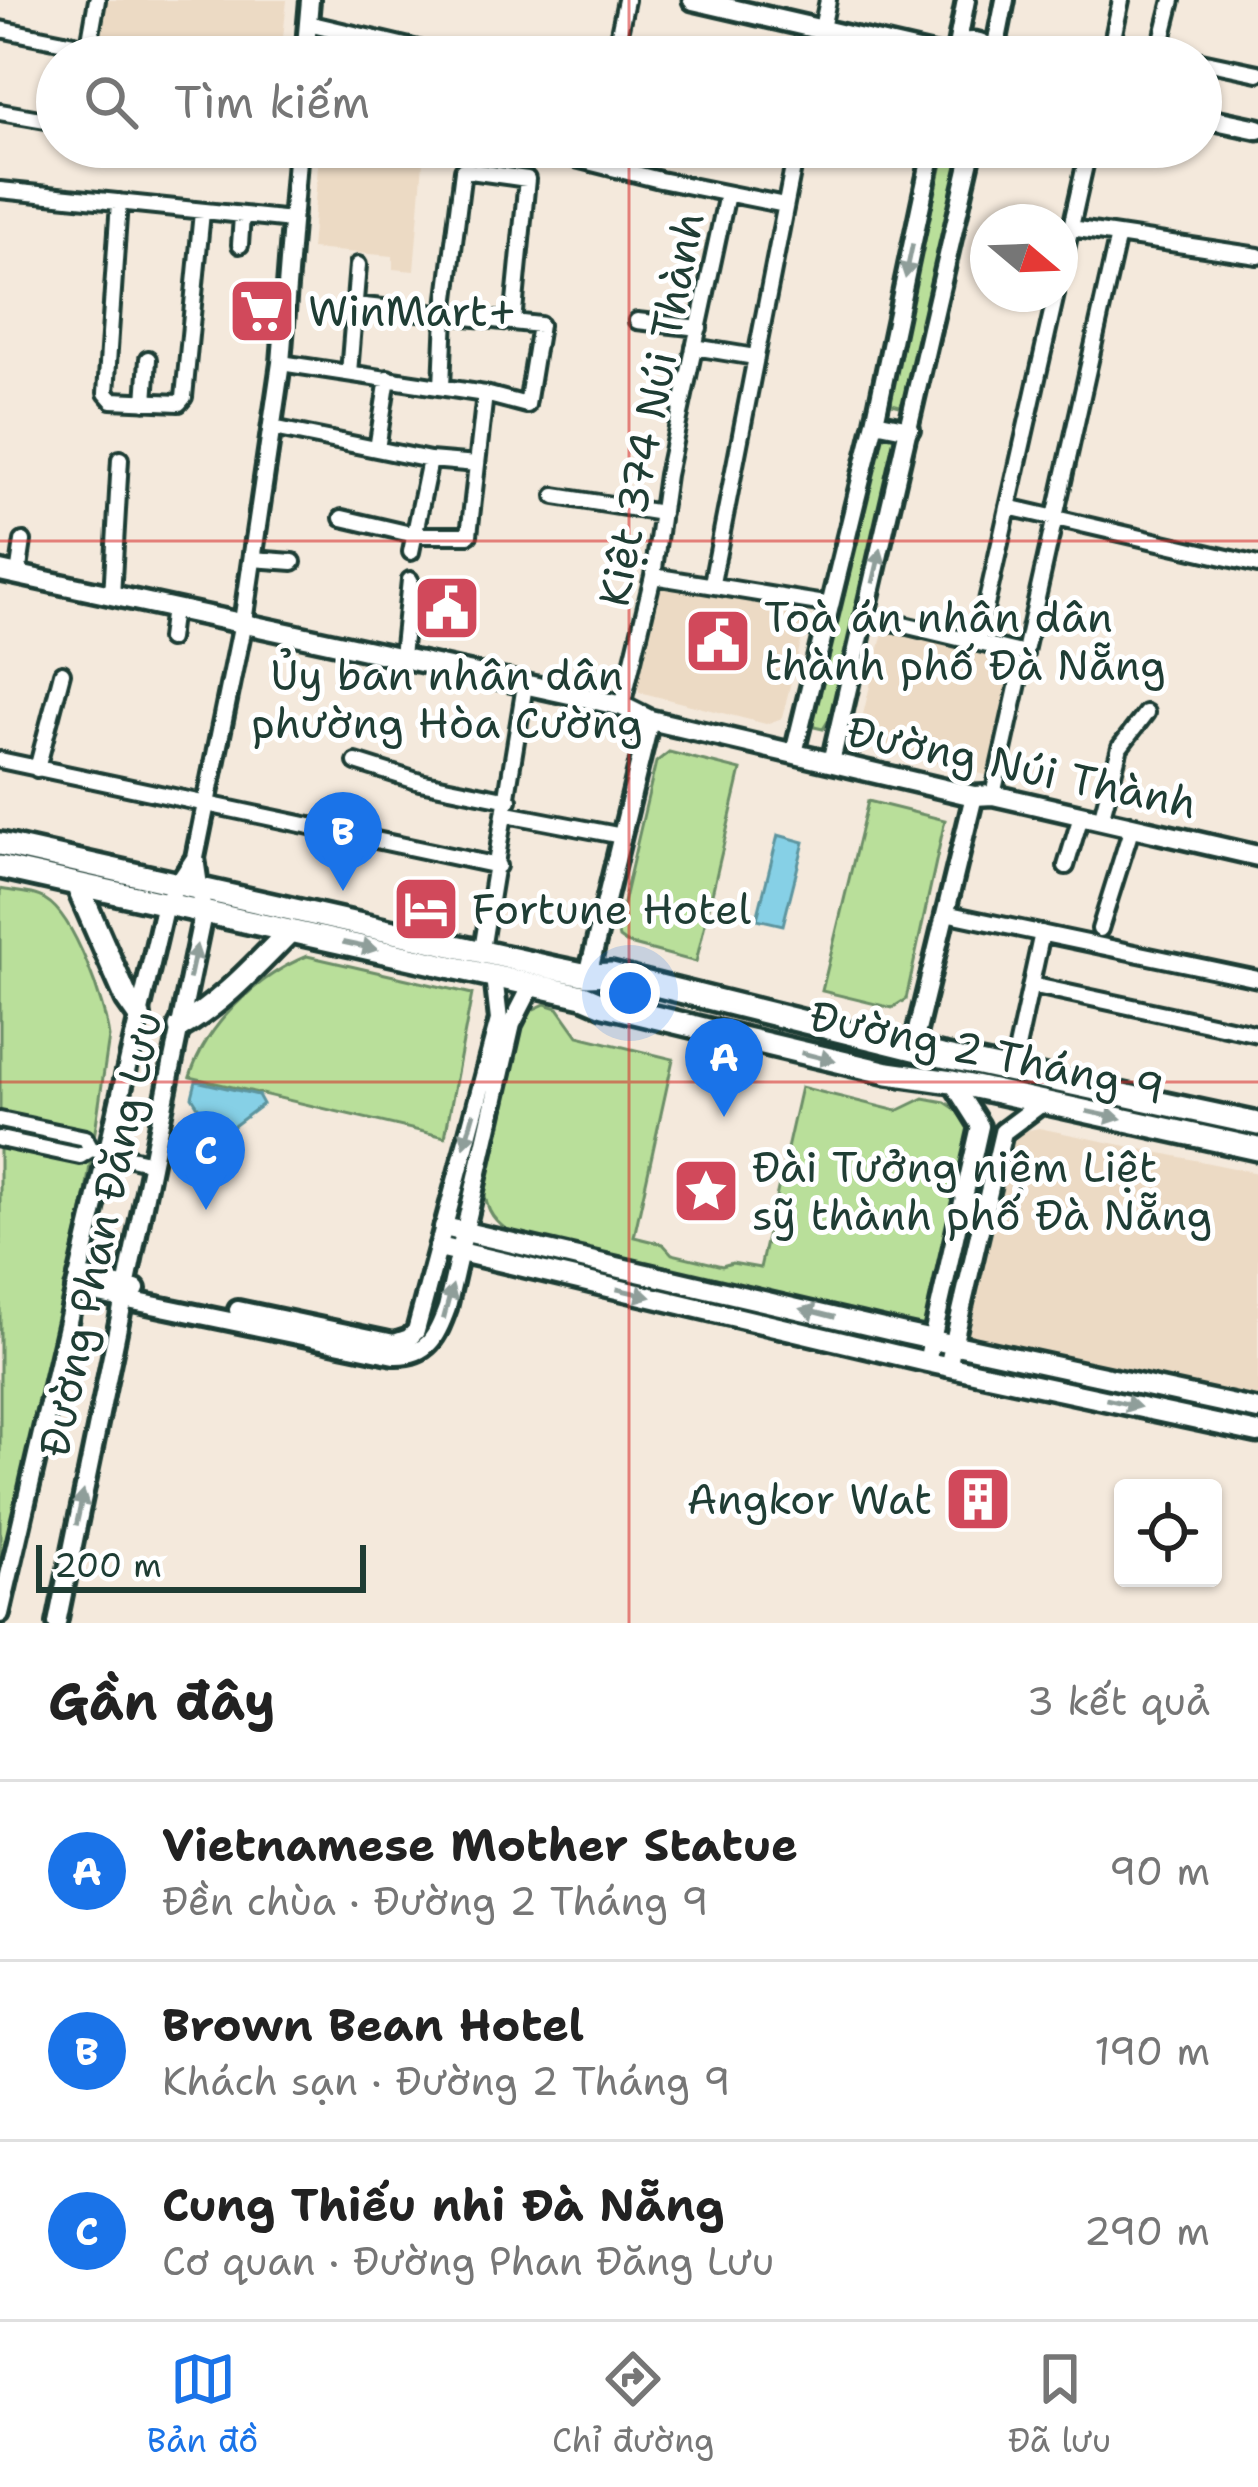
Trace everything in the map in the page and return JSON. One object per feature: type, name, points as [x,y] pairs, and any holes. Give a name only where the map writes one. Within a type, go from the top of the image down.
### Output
[{"type":"main road","points":[[693,0],[854,36]]},
{"type":"main road","points":[[1222,121],[1258,129]]},
{"type":"main road","name":"Đường Núi Thành","points":[[5,577],[402,656],[622,706],[650,719],[831,762],[1258,856]]},
{"type":"main road","name":"Đường 2 Tháng 9","points":[[0,844],[482,950],[585,986],[604,1005],[907,1076],[1258,1149]]},
{"type":"main road","name":"Đường 2 Tháng 9","points":[[0,867],[532,985],[585,986],[611,974],[1012,1071],[1258,1124]]},
{"type":"main road","points":[[77,885],[139,1016]]},
{"type":"main road","points":[[180,1027],[229,990],[290,931]]},
{"type":"main road","points":[[907,1076],[913,1048]]},
{"type":"main road","points":[[444,1227],[1258,1410]]},
{"type":"main road","points":[[439,1247],[926,1362],[1258,1433]]},
{"type":"main road","points":[[588,1283],[593,1261]]},
{"type":"main road","points":[[775,1325],[779,1304]]},
{"type":"main road","points":[[1051,1387],[1056,1365]]},
{"type":"main road","points":[[1177,1415],[1181,1393]]},
{"type":"street","points":[[91,36],[97,0]]},
{"type":"street","points":[[307,36],[310,0]]},
{"type":"street","points":[[618,36],[626,0]]},
{"type":"street","points":[[821,36],[828,0]]},
{"type":"street","points":[[955,36],[966,0]]},
{"type":"street","points":[[998,36],[1005,0]]},
{"type":"street","points":[[1114,36],[1121,0]]},
{"type":"street","points":[[1163,36],[1172,0]]},
{"type":"street","points":[[308,22],[366,36]]},
{"type":"street","points":[[0,29],[36,38]]},
{"type":"street","points":[[1222,66],[1258,73]]},
{"type":"street","points":[[0,112],[36,118]]},
{"type":"street","name":"Đường Phan Đăng Lưu","points":[[57,1623],[203,914],[190,884],[243,622],[272,428],[296,168]]},
{"type":"street","points":[[639,168],[785,205]]},
{"type":"street","points":[[712,583],[793,168]]},
{"type":"street","points":[[794,753],[874,422],[928,168]]},
{"type":"street","points":[[831,762],[968,168]]},
{"type":"street","points":[[1076,204],[1084,168]]},
{"type":"street","points":[[442,387],[445,314],[464,170],[527,179],[513,322]]},
{"type":"street","points":[[0,190],[292,220]]},
{"type":"street","name":"Kiệt 374 Núi Thành","points":[[622,706],[653,576],[727,194]]},
{"type":"street","points":[[119,202],[106,393],[112,400],[179,403],[184,397],[202,212]]},
{"type":"street","points":[[241,245],[242,216]]},
{"type":"street","points":[[1078,229],[1258,256]]},
{"type":"street","points":[[913,1048],[945,913],[1024,654],[1118,236]]},
{"type":"street","points":[[349,373],[358,265]]},
{"type":"street","points":[[280,363],[484,394],[527,405],[540,325],[355,304]]},
{"type":"street","points":[[978,641],[1052,312]]},
{"type":"street","points":[[637,321],[698,328]]},
{"type":"street","points":[[694,347],[755,357]]},
{"type":"street","points":[[145,402],[148,359]]},
{"type":"street","points":[[377,449],[388,378]]},
{"type":"street","points":[[342,518],[415,535],[469,535],[484,394]]},
{"type":"street","points":[[874,422],[910,430]]},
{"type":"street","points":[[272,428],[430,460],[477,464]]},
{"type":"street","points":[[112,596],[120,459]]},
{"type":"street","points":[[411,552],[430,460]]},
{"type":"street","points":[[555,496],[662,513]]},
{"type":"street","points":[[1009,507],[1258,565]]},
{"type":"street","points":[[5,577],[23,541]]},
{"type":"street","points":[[252,560],[293,562]]},
{"type":"street","points":[[653,576],[830,605]]},
{"type":"street","points":[[402,656],[410,580]]},
{"type":"street","points":[[169,639],[172,608]]},
{"type":"street","points":[[866,616],[1024,654]]},
{"type":"street","points":[[37,769],[62,673]]},
{"type":"street","points":[[482,950],[525,685]]},
{"type":"street","points":[[1066,866],[1120,747],[1146,712]]},
{"type":"street","points":[[585,986],[650,719]]},
{"type":"street","points":[[0,760],[498,866]]},
{"type":"street","points":[[356,762],[622,836]]},
{"type":"street","points":[[1100,929],[1132,827]]},
{"type":"street","name":"Đường Phan Đăng Lưu","points":[[0,1614],[77,1282],[99,1151],[139,1016],[164,904],[190,884]]},
{"type":"street","points":[[945,913],[1251,978]]},
{"type":"street","points":[[1012,1071],[1042,933]]},
{"type":"street","points":[[125,1293],[394,1342],[409,1338],[416,1331],[499,1020],[494,976]]},
{"type":"street","points":[[77,1282],[404,1356],[427,1347],[437,1337],[460,1253],[512,1024],[532,985]]},
{"type":"street","points":[[1030,985],[1258,1034]]},
{"type":"street","points":[[926,1362],[980,1126],[952,1082]]},
{"type":"street","points":[[948,1366],[1004,1132],[1042,1102]]},
{"type":"street","points":[[0,1120],[85,1138],[99,1151]]},
{"type":"street","points":[[0,1139],[80,1156],[99,1151],[152,1162]]},
{"type":"street","points":[[952,1255],[973,1259]]},
{"type":"shaded area","points":[[105,0],[287,0],[283,36],[99,36]]},
{"type":"shaded area","points":[[318,168],[423,168],[414,271],[393,269],[393,256],[311,249]]},
{"type":"shaded area","points":[[665,586],[802,615],[806,622],[782,718],[766,724],[639,692],[637,683],[658,592]]},
{"type":"shaded area","points":[[890,629],[1021,658],[994,777],[865,742],[860,727],[882,636]]},
{"type":"shaded area","points":[[1039,1128],[1258,1173],[1258,1414],[964,1350],[957,1332],[1005,1145],[1024,1131]]},
{"type":"green space","points":[[941,168],[960,168],[908,395],[900,406],[892,404],[889,394]]},
{"type":"green space","points":[[882,431],[893,432],[896,440],[830,718],[823,729],[814,727],[812,717]]},
{"type":"green space","points":[[669,752],[741,770],[696,962],[626,943],[617,929],[656,762]]},
{"type":"green space","points":[[868,801],[945,820],[906,999],[892,1008],[822,991]]},
{"type":"green space","points":[[0,889],[36,895],[57,909],[87,963],[109,1037],[86,1192],[0,1587]]},
{"type":"green space","points":[[307,956],[472,994],[445,1137],[190,1077],[208,1039],[235,1005],[269,976]]},
{"type":"green space","points":[[545,1004],[558,1008],[578,1036],[673,1059],[634,1237],[663,1244],[672,1254],[722,1266],[760,1268],[801,1087],[897,1111],[924,1098],[957,1110],[970,1133],[930,1319],[922,1328],[909,1329],[515,1236],[502,1226],[489,1210],[484,1187],[523,1023],[532,1010]]},
{"type":"water","points":[[778,835],[804,842],[783,925],[757,919]]},
{"type":"water","points":[[196,1081],[258,1095],[263,1104],[218,1138],[192,1097]]},
{"type":"place","name":"WinMart+","points":[[262,311]]},
{"type":"place","name":"Ủy ban nhân dân phường Hòa Cường","points":[[447,608]]},
{"type":"place","name":"Toà án nhân dân thành phố Đà Nẵng","points":[[718,641]]},
{"type":"place","name":"Brown Bean Hotel","points":[[343,891]]},
{"type":"place","name":"Fortune Hotel","points":[[426,909]]},
{"type":"place","name":"Vietnamese Mother Statue","points":[[724,1117]]},
{"type":"place","name":"Đài Tưởng niệm Liệt sỹ thành phố Đà Nẵng","points":[[706,1191]]},
{"type":"place","name":"Cung Thiếu nhi Đà Nẵng","points":[[206,1210]]},
{"type":"place","name":"Angkor Wat","points":[[978,1499]]}]
